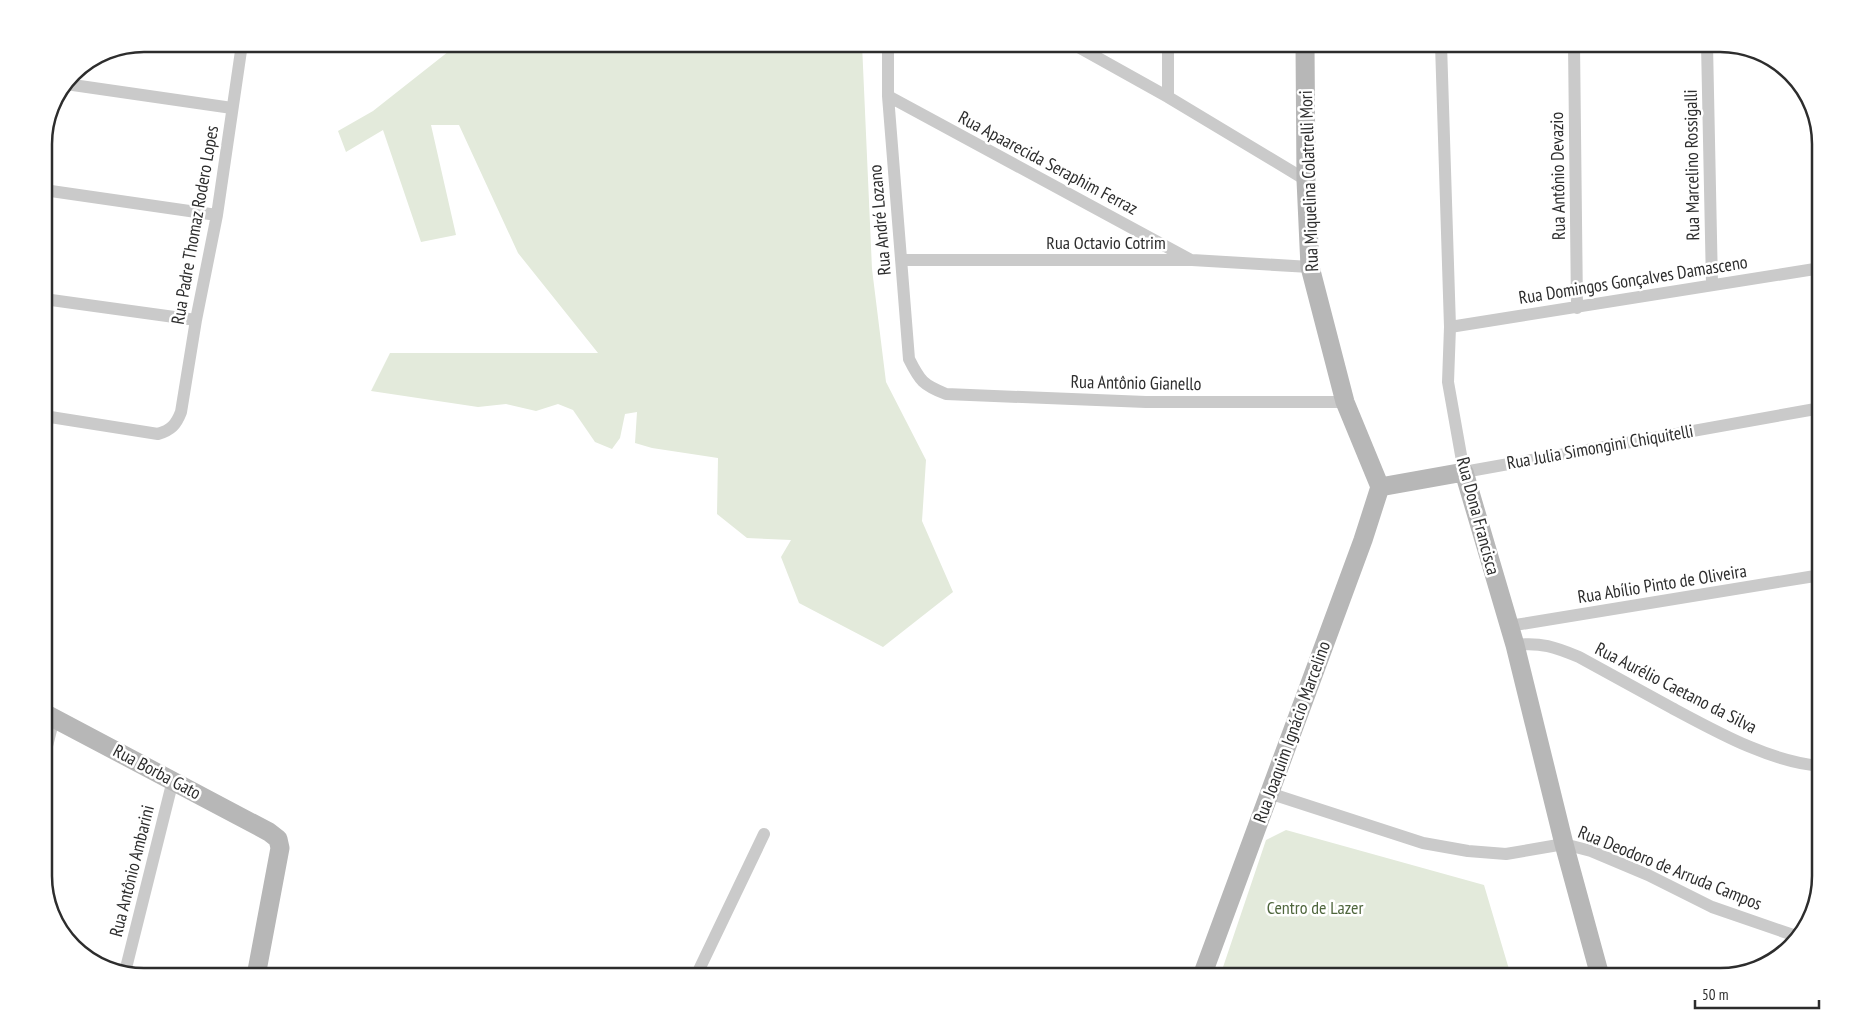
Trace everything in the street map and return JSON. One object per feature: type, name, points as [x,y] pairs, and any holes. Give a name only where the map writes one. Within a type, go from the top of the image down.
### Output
[{"type":"street","name":"Rua Padre Thomaz Rodero Lopes","points":[[53,417],[158,434],[169,431],[176,424],[181,412],[196,320],[217,215],[241,52]]},
{"type":"street","name":"Rua André Lozano","points":[[888,52],[888,96],[893,182],[902,260],[909,359],[917,375],[928,387]]},
{"type":"street","points":[[1087,52],[1168,97],[1306,180]]},
{"type":"street","points":[[1168,52],[1168,97]]},
{"type":"street","name":"Rua Miquelina Colatrelli Mori","points":[[1305,52],[1306,180],[1310,267],[1345,402],[1380,487]]},
{"type":"street","name":"Rua Dona Francisca","points":[[1441,52],[1450,327],[1448,382],[1464,472],[1515,645],[1564,844],[1598,968]]},
{"type":"street","name":"Rua Antônio Devazio","points":[[1574,52],[1577,308]]},
{"type":"street","name":"Rua Marcelino Rossigalli","points":[[1707,52],[1712,285]]},
{"type":"street","points":[[74,85],[232,108]]},
{"type":"street","name":"Rua Apaarecida Seraphim Ferraz","points":[[888,96],[1192,260]]},
{"type":"street","points":[[53,191],[217,215]]},
{"type":"street","name":"Rua Octavio Cotrim","points":[[902,260],[1192,260],[1310,267]]},
{"type":"street","name":"Rua Domingos Gonçalves Damasceno","points":[[1450,327],[1577,308],[1812,267]]},
{"type":"street","points":[[53,300],[196,320]]},
{"type":"street","name":"Rua Antônio Gianello","points":[[928,387],[946,394],[1146,402],[1345,402]]},
{"type":"street","name":"Rua Julia Simongini Chiquitelli","points":[[1380,487],[1812,410]]},
{"type":"street","name":"Rua Joaquim Ignácio Marcelino","points":[[1205,968],[1363,540],[1380,487]]},
{"type":"street","name":"Rua Abílio Pinto de Oliveira","points":[[1509,626],[1812,576]]},
{"type":"street","name":"Rua Aurélio Caetano da Silva","points":[[1515,645],[1533,643],[1554,646],[1579,657],[1726,737],[1770,754],[1812,765]]},
{"type":"street","name":"Rua Borba Gato","points":[[53,718],[270,832],[278,839],[280,848],[258,968]]},
{"type":"street","name":"Rua Antônio Ambarini","points":[[127,966],[173,780]]},
{"type":"street","name":"Rua Deodoro de Arruda Campos","points":[[1269,793],[1423,843],[1468,851],[1506,854],[1564,844],[1590,851],[1648,875],[1712,907],[1792,935]]},
{"type":"street","points":[[700,968],[764,834]]},
{"type":"green space","points":[[448,52],[862,52],[872,269],[886,382],[926,460],[922,521],[953,592],[883,647],[799,603],[781,557],[791,540],[747,538],[717,514],[718,458],[652,448],[635,443],[637,412],[625,414],[620,438],[612,449],[595,442],[573,410],[558,404],[536,411],[506,404],[478,407],[371,391],[390,353],[598,353],[518,253],[459,125],[431,125],[456,235],[421,242],[383,130],[346,152],[338,131],[373,111]]},
{"type":"green space","name":"Centro de Lazer","points":[[1286,830],[1484,885],[1509,968],[1223,968],[1266,840]]}]
